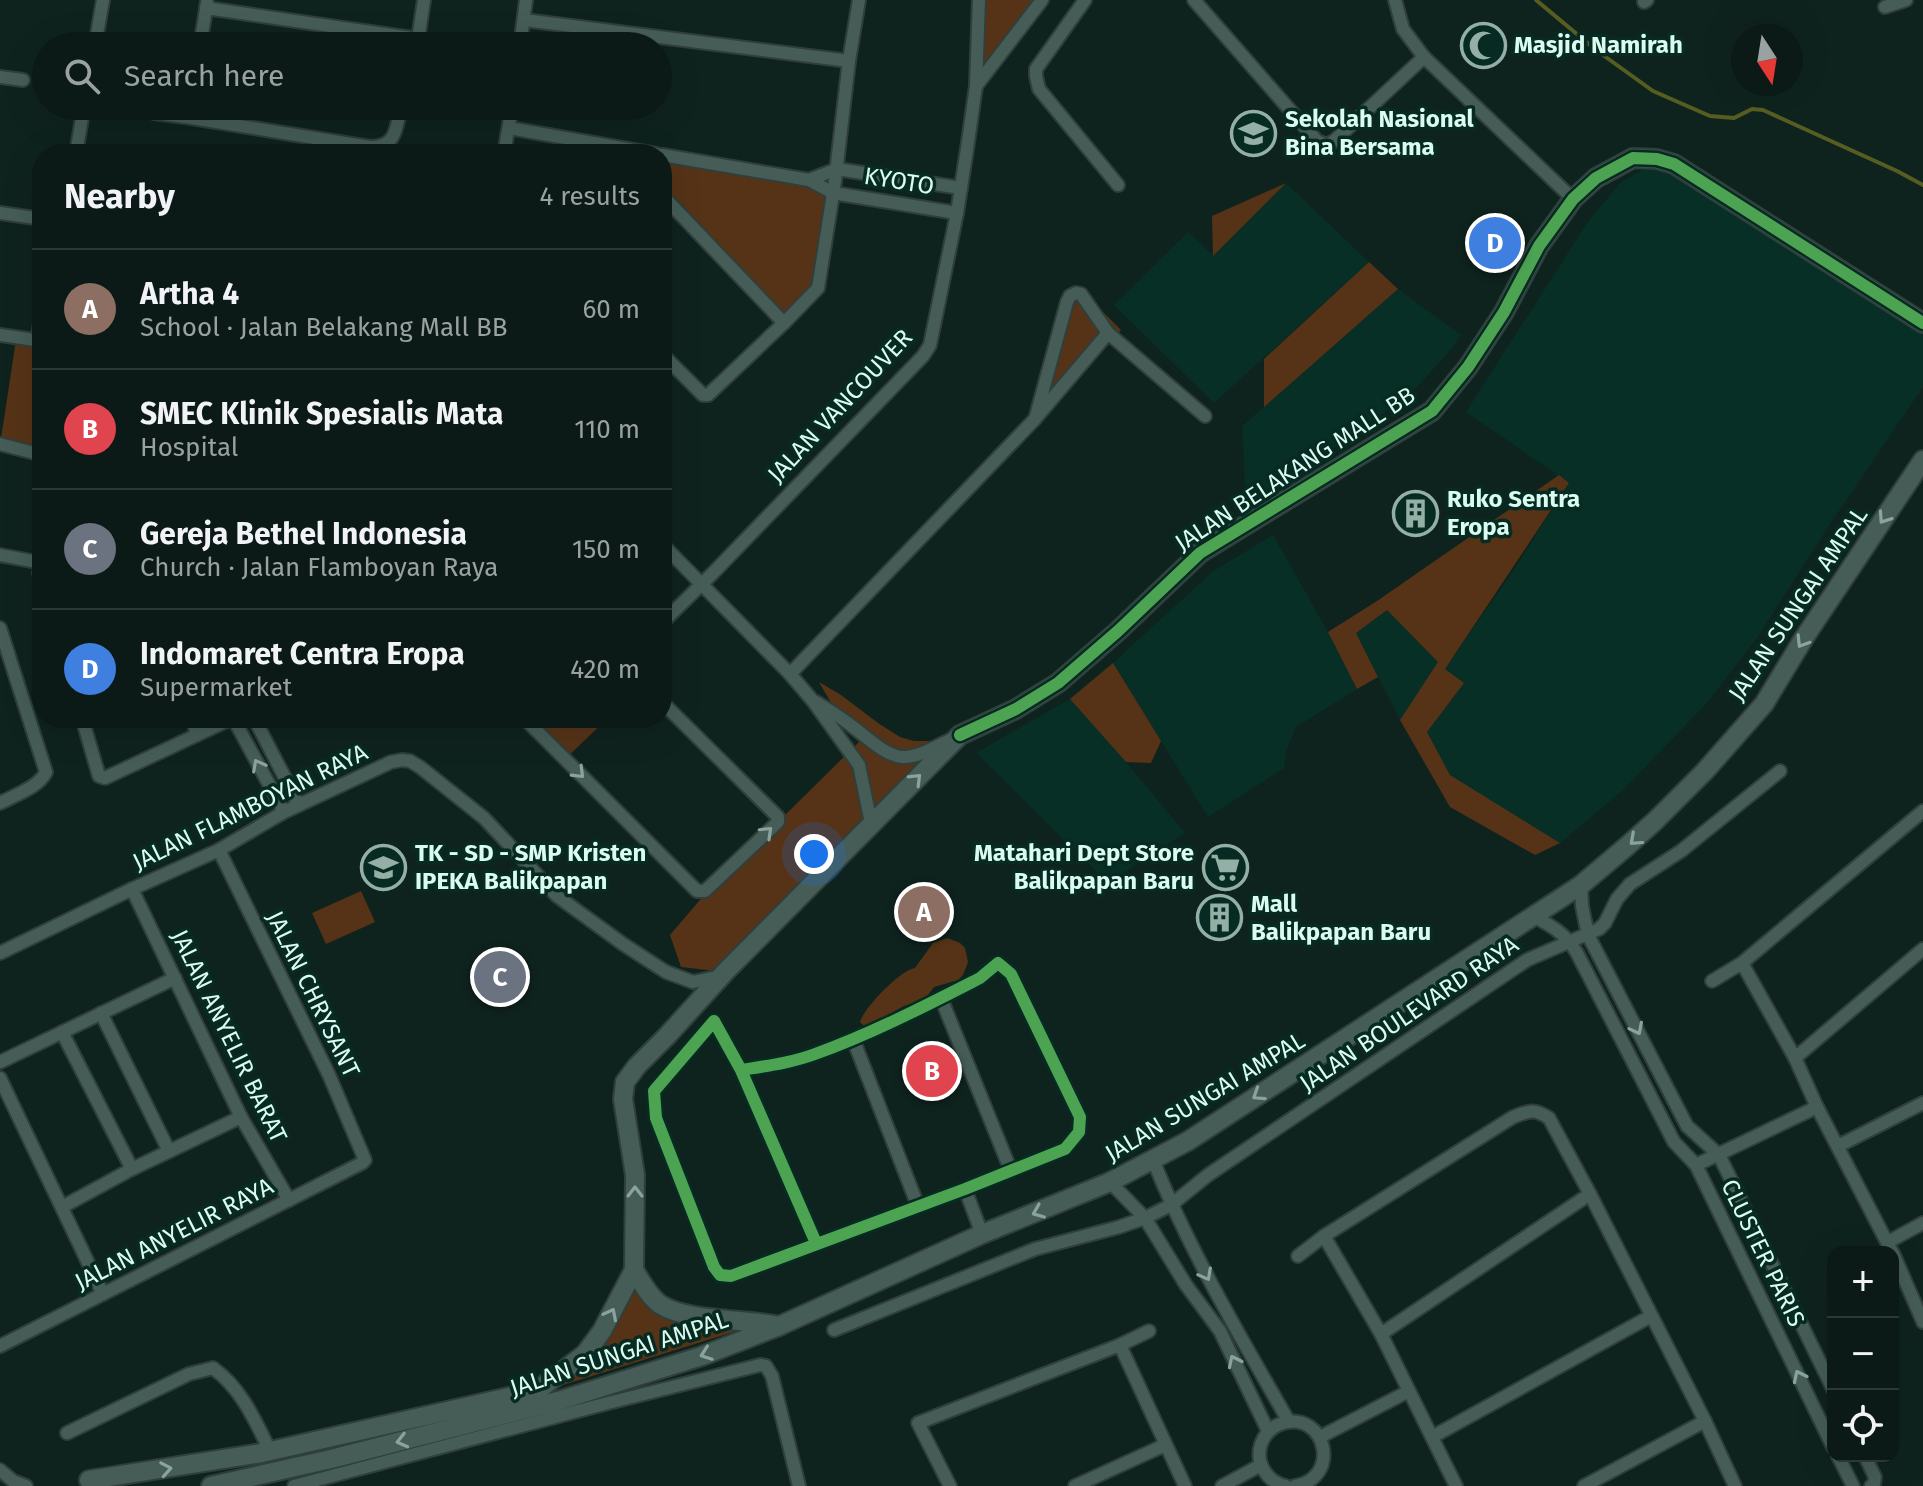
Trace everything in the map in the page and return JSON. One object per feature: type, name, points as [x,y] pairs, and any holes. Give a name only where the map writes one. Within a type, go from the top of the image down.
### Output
[{"type":"main road","name":"JALAN BELAKANG MALL BB","points":[[871,823],[960,735],[1016,709],[1058,683],[1200,553],[1432,411],[1468,367],[1504,312],[1539,246],[1573,199],[1596,178],[1633,158],[1657,159],[1674,164],[1923,323]]},
{"type":"main road","name":"JALAN SUNGAI AMPAL","points":[[211,1486],[558,1401],[702,1356],[779,1326],[982,1234],[1110,1182],[1188,1141],[1581,885],[1665,811],[1764,704],[1804,638],[1923,460]]},
{"type":"main road","points":[[779,1326],[676,1312],[659,1304],[634,1270],[635,1175],[623,1099],[625,1082],[721,976],[871,823]]},
{"type":"main road","name":"JALAN SUNGAI AMPAL","points":[[82,1483],[270,1451],[538,1390],[585,1354],[602,1331],[634,1270]]},
{"type":"main road","points":[[82,1483],[100,1481],[109,1486]]},
{"type":"street","points":[[97,32],[103,0]]},
{"type":"street","points":[[419,32],[424,0]]},
{"type":"street","points":[[522,32],[526,0]]},
{"type":"street","points":[[672,364],[703,395],[708,395],[818,288],[859,0]]},
{"type":"street","name":"JALAN VANCOUVER","points":[[672,613],[923,356],[930,345],[957,213],[976,86],[979,0]]},
{"type":"street","points":[[976,86],[1042,0]]},
{"type":"street","points":[[1085,0],[1036,69],[1036,76],[1039,89],[1118,185]]},
{"type":"street","points":[[1194,0],[1317,141],[1327,145],[1424,57]]},
{"type":"street","points":[[1395,0],[1403,29],[1424,57],[1573,199]]},
{"type":"street","points":[[1885,7],[1906,0]]},
{"type":"street","points":[[202,32],[207,4],[362,32]]},
{"type":"street","points":[[524,20],[619,32]]},
{"type":"street","points":[[672,39],[849,61]]},
{"type":"street","points":[[0,77],[23,80]]},
{"type":"street","points":[[78,144],[82,120]]},
{"type":"street","points":[[232,120],[355,144]]},
{"type":"street","points":[[387,144],[392,140],[397,120]]},
{"type":"street","points":[[506,144],[510,120]]},
{"type":"street","points":[[509,128],[586,144]]},
{"type":"street","points":[[672,157],[809,180],[837,169],[961,188]]},
{"type":"street","name":"KYOTO","points":[[809,180],[833,193],[957,213]]},
{"type":"street","points":[[672,205],[784,323]]},
{"type":"street","points":[[0,213],[32,218]]},
{"type":"street","points":[[1034,420],[1070,296],[1076,293],[1081,294],[1108,333],[1205,416]]},
{"type":"street","points":[[790,674],[1034,420],[1108,333]]},
{"type":"street","points":[[0,351],[2,335],[32,340]]},
{"type":"street","points":[[0,444],[32,452]]},
{"type":"street","points":[[672,554],[813,701],[859,765],[871,823]]},
{"type":"street","points":[[0,555],[32,561]]},
{"type":"street","points":[[0,628],[46,772],[38,782],[0,803]]},
{"type":"street","points":[[813,701],[878,746],[902,757],[921,753],[960,735]]},
{"type":"street","points":[[534,728],[697,891],[705,891],[778,822],[778,817],[672,712]]},
{"type":"street","points":[[85,728],[99,776],[103,778],[212,728]]},
{"type":"street","points":[[195,728],[197,735]]},
{"type":"street","points":[[238,728],[284,812]]},
{"type":"street","points":[[259,728],[299,805]]},
{"type":"street","name":"JALAN FLAMBOYAN RAYA","points":[[0,953],[219,850],[284,812],[391,762],[402,760],[420,767],[484,818],[557,896],[666,972],[693,982]]},
{"type":"street","name":"JALAN BOULEVARD RAYA","points":[[834,1330],[1035,1249],[1119,1227],[1171,1205],[1208,1175],[1527,960],[1574,948],[1605,923],[1617,899],[1630,884],[1681,851],[1780,771]]},
{"type":"street","points":[[1712,981],[1742,963],[1923,811]]},
{"type":"street","name":"JALAN CHRYSANT","points":[[219,850],[329,1075],[365,1158]]},
{"type":"street","name":"CLUSTER PARIS","points":[[1581,885],[1588,935],[1687,1126],[1719,1155],[1827,1377]]},
{"type":"street","name":"JALAN ANYELIR BARAT","points":[[132,889],[241,1117],[289,1200]]},
{"type":"street","points":[[1533,916],[1555,927],[1574,948]]},
{"type":"street","name":"CLUSTER PARIS","points":[[1574,948],[1674,1142],[1696,1165],[1827,1435]]},
{"type":"street","points":[[1795,1058],[1923,949]]},
{"type":"street","points":[[741,1070],[813,1055],[853,1039],[980,978],[998,963],[1011,974],[1080,1117],[1079,1132],[1065,1149],[731,1276],[720,1275],[714,1267],[656,1118],[654,1091],[714,1021],[741,1070],[816,1243]]},
{"type":"street","points":[[1742,963],[1795,1058],[1889,1246]]},
{"type":"street","points":[[692,1009],[693,982],[721,976]]},
{"type":"street","points":[[0,1062],[175,978]]},
{"type":"street","points":[[1602,1000],[1618,991]]},
{"type":"street","points":[[941,998],[1011,1171]]},
{"type":"street","points":[[101,1013],[169,1151]]},
{"type":"street","points":[[62,1032],[132,1169]]},
{"type":"street","points":[[853,1039],[918,1206]]},
{"type":"street","points":[[0,1078],[103,1294]]},
{"type":"street","points":[[1838,1146],[1923,1103]]},
{"type":"street","name":"CLUSTER PARIS","points":[[1696,1165],[1817,1107]]},
{"type":"street","points":[[1298,1256],[1324,1236],[1513,1117],[1528,1111],[1539,1111],[1549,1118],[1590,1194],[1735,1486]]},
{"type":"street","points":[[62,1207],[132,1169],[241,1117]]},
{"type":"street","name":"JALAN ANYELIR RAYA","points":[[0,1346],[362,1163],[365,1158]]},
{"type":"street","points":[[1153,1160],[1203,1270],[1289,1422]]},
{"type":"street","points":[[1110,1182],[1145,1218],[1186,1285],[1220,1331],[1268,1431]]},
{"type":"street","points":[[965,1189],[982,1234]]},
{"type":"street","points":[[1381,1334],[1590,1194]]},
{"type":"street","points":[[1895,1246],[1923,1223]]},
{"type":"street","points":[[1324,1236],[1381,1334],[1456,1486]]},
{"type":"street","points":[[1899,1267],[1923,1322]]},
{"type":"street","points":[[1432,1437],[1651,1316]]},
{"type":"street","points":[[950,1486],[918,1423],[1149,1331]]},
{"type":"street","points":[[1120,1345],[1185,1486]]},
{"type":"street","points":[[294,1486],[760,1365],[766,1366],[772,1376],[799,1486]]},
{"type":"street","points":[[67,1433],[189,1374],[213,1368],[226,1378],[249,1408],[270,1451]]},
{"type":"street","points":[[1320,1437],[1409,1391]]},
{"type":"street","points":[[1584,1486],[1705,1421]]},
{"type":"street","points":[[1286,1486],[1265,1474],[1260,1447],[1268,1431],[1289,1422],[1306,1425],[1320,1437],[1324,1455],[1318,1473],[1311,1481],[1295,1486]]},
{"type":"street","points":[[1075,1486],[1165,1445]]},
{"type":"street","points":[[1841,1462],[1853,1486]]},
{"type":"street","points":[[1868,1462],[1875,1477],[1871,1486]]},
{"type":"street","points":[[1222,1486],[1261,1465]]},
{"type":"street","points":[[0,1470],[13,1481],[26,1486]]},
{"type":"street","points":[[1318,1473],[1325,1486]]},
{"type":"street","points":[[0,1478],[1,1486]]},
{"type":"shaded area","points":[[985,0],[1037,0],[980,78]]},
{"type":"shaded area","points":[[672,155],[834,179],[818,288],[784,323],[672,205]]},
{"type":"shaded area","points":[[1671,167],[1923,332],[1923,387],[1757,638],[1707,703],[1622,791],[1560,843],[1450,775],[1427,732],[1464,683],[1445,669],[1569,483],[1466,412],[1587,223],[1620,183],[1642,170]]},
{"type":"shaded area","points":[[1286,183],[1369,262],[1214,403],[1114,305],[1188,232],[1213,255]]},
{"type":"shaded area","points":[[1286,183],[1213,256],[1212,216]]},
{"type":"shaded area","points":[[1369,262],[1398,289],[1264,407],[1264,359]]},
{"type":"shaded area","points":[[1078,287],[1121,330],[1034,420]]},
{"type":"shaded area","points":[[1398,289],[1461,335],[1417,387],[1381,415],[1246,502],[1242,426]]},
{"type":"shaded area","points":[[16,340],[32,342],[32,453],[0,445]]},
{"type":"shaded area","points":[[1559,475],[1569,483],[1445,669],[1464,683],[1427,732],[1450,775],[1560,843],[1535,855],[1450,807],[1400,720],[1438,662],[1387,610],[1356,633],[1378,677],[1357,689],[1328,632]]},
{"type":"shaded area","points":[[1273,535],[1357,689],[1296,727],[1287,749],[1284,768],[1208,817],[1113,663],[1212,572]]},
{"type":"shaded area","points":[[1387,610],[1439,662],[1400,720],[1356,633]]},
{"type":"shaded area","points":[[1113,663],[1161,741],[1151,763],[1126,762],[1070,699]]},
{"type":"shaded area","points":[[819,682],[900,737],[914,741],[941,741],[725,972],[681,967],[670,935],[705,894],[860,741]]},
{"type":"shaded area","points":[[1070,699],[1185,833],[1108,883],[976,753]]},
{"type":"shaded area","points":[[543,728],[598,728],[565,759],[539,732]]},
{"type":"shaded area","points":[[361,891],[375,922],[326,944],[312,913]]},
{"type":"shaded area","points":[[947,938],[965,948],[968,962],[963,975],[958,980],[934,987],[925,999],[904,1006],[865,1027],[860,1022],[875,999],[901,975],[915,968],[933,943]]},
{"type":"shaded area","points":[[634,1275],[657,1305],[759,1324],[542,1390],[586,1356]]},
{"type":"waterway","points":[[1536,0],[1596,50],[1653,91],[1710,116],[1734,118],[1752,109],[1763,110],[1923,185]]},
{"type":"cycle path","points":[[960,735],[1016,709],[1058,683],[1200,553],[1432,411],[1468,367],[1504,312],[1539,246],[1573,199],[1596,178],[1633,158],[1657,159],[1674,164],[1923,323]]},
{"type":"cycle path","points":[[741,1070],[797,1060],[857,1037],[980,978],[998,963],[1011,974],[1080,1117],[1079,1132],[1065,1149],[731,1276],[720,1275],[714,1267],[656,1118],[654,1091],[714,1021],[741,1070],[816,1243]]},
{"type":"place","name":"Masjid Namirah","points":[[1483,45]]},
{"type":"place","name":"Sekolah Nasional Bina Bersama","points":[[1254,133]]},
{"type":"place","name":"Indomaret Centra Eropa","points":[[1495,243]]},
{"type":"place","name":"Ruko Sentra Eropa","points":[[1416,513]]},
{"type":"place","name":"TK - SD - SMP Kristen IPEKA Balikpapan","points":[[384,867]]},
{"type":"place","name":"Matahari Dept Store Balikpapan Baru","points":[[1225,867]]},
{"type":"place","name":"Artha 4","points":[[924,912]]},
{"type":"place","name":"Mall Balikpapan Baru","points":[[1220,918]]},
{"type":"place","name":"Gereja Bethel Indonesia","points":[[500,977]]},
{"type":"place","name":"SMEC Klinik Spesialis Mata","points":[[932,1071]]}]
